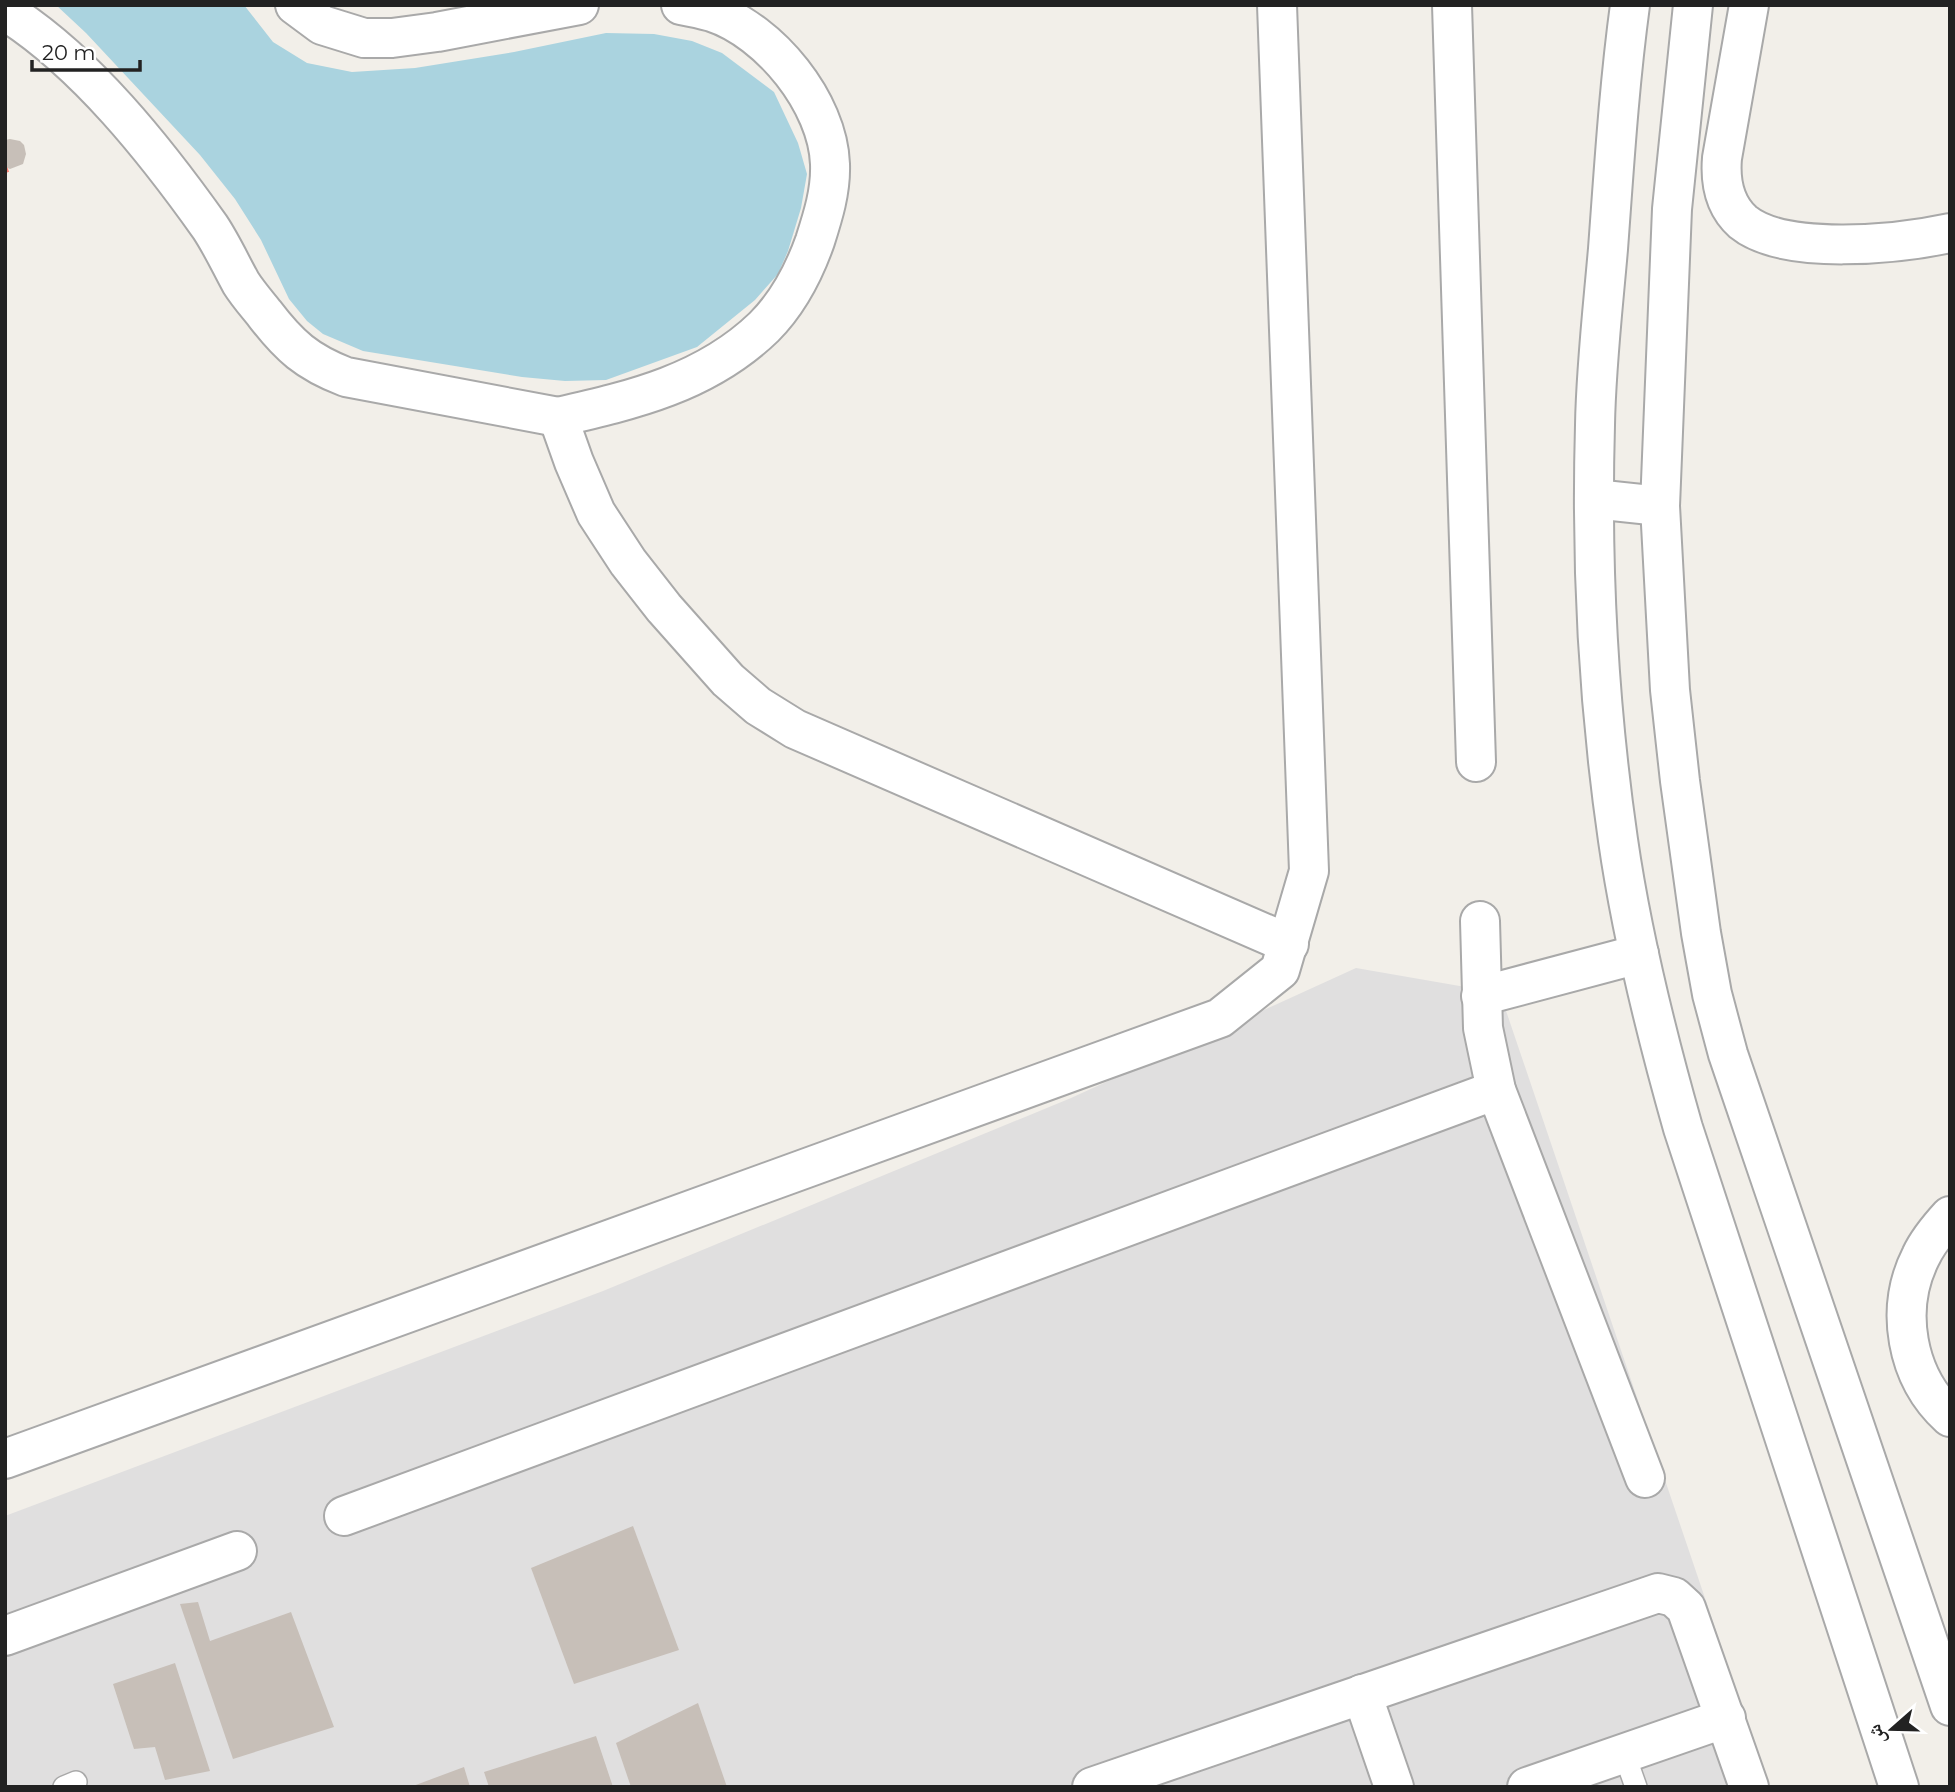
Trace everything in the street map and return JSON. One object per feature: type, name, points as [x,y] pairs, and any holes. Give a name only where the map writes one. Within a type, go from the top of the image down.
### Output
[{"type":"street","points":[[295,5],[322,25],[364,38],[392,38],[579,5]]},
{"type":"street","points":[[5,11],[27,25],[125,117],[211,229],[243,286],[282,338],[302,355],[346,377],[558,417],[629,401],[663,390],[696,376],[738,347],[764,327],[799,280],[822,219],[830,162],[823,130],[797,76],[749,31],[714,12],[681,5]]},
{"type":"street","points":[[5,1459],[1220,1018],[1280,970],[1309,871],[1277,5]]},
{"type":"street","points":[[1452,5],[1476,762]]},
{"type":"street","points":[[1630,5],[1616,142],[1597,395],[1594,499],[1596,613],[1604,727],[1618,841],[1639,954],[1659,1042],[1683,1128],[1899,1787]]},
{"type":"street","points":[[1693,5],[1672,209],[1660,506],[1670,690],[1701,933],[1712,994],[1744,1101],[1950,1706]]},
{"type":"street","points":[[1749,5],[1721,158],[1724,191],[1730,207],[1741,220],[1770,237],[1823,243],[1896,242],[1950,233]]},
{"type":"street","points":[[558,417],[573,462],[596,513],[628,562],[697,646],[728,680],[758,706],[794,729],[1289,944]]},
{"type":"street","points":[[1594,499],[1660,506]]},
{"type":"street","points":[[1480,921],[1481,996],[1486,1048],[1496,1090],[1645,1478]]},
{"type":"street","points":[[1481,996],[1639,954]]},
{"type":"street","points":[[344,1516],[1496,1090]]},
{"type":"street","points":[[1950,1216],[1921,1255],[1912,1277],[1906,1324],[1917,1370],[1927,1391],[1950,1418]]},
{"type":"street","points":[[5,1636],[237,1551]]},
{"type":"street","points":[[1092,1787],[1658,1593],[1674,1597],[1686,1608],[1749,1787]]},
{"type":"street","points":[[1362,1693],[1394,1787]]},
{"type":"street","points":[[1527,1787],[1630,1770],[1726,1718]]},
{"type":"shaded area","points":[[1356,968],[1500,993],[1769,1787],[5,1787],[5,1516],[603,1291],[1071,1098]]},
{"type":"water","points":[[56,5],[244,5],[273,42],[307,63],[352,72],[415,68],[514,52],[606,33],[654,34],[692,41],[722,53],[774,92],[798,143],[807,174],[801,208],[788,251],[778,274],[755,300],[697,347],[606,380],[565,381],[522,377],[363,351],[323,334],[307,321],[289,299],[261,240],[235,199],[200,155],[86,33]]},
{"type":"building","points":[[5,140],[20,141],[26,154],[23,164],[10,169],[5,167]]},
{"type":"building","points":[[633,1526],[679,1650],[574,1684],[531,1568]]},
{"type":"building","points":[[198,1602],[210,1641],[291,1612],[334,1727],[233,1759],[180,1604]]},
{"type":"building","points":[[175,1663],[210,1771],[165,1780],[155,1747],[134,1749],[113,1684]]},
{"type":"building","points":[[698,1703],[727,1787],[631,1787],[616,1743]]},
{"type":"building","points":[[596,1736],[613,1787],[489,1787],[484,1772]]},
{"type":"building","points":[[464,1767],[470,1787],[413,1787],[413,1786]]}]
